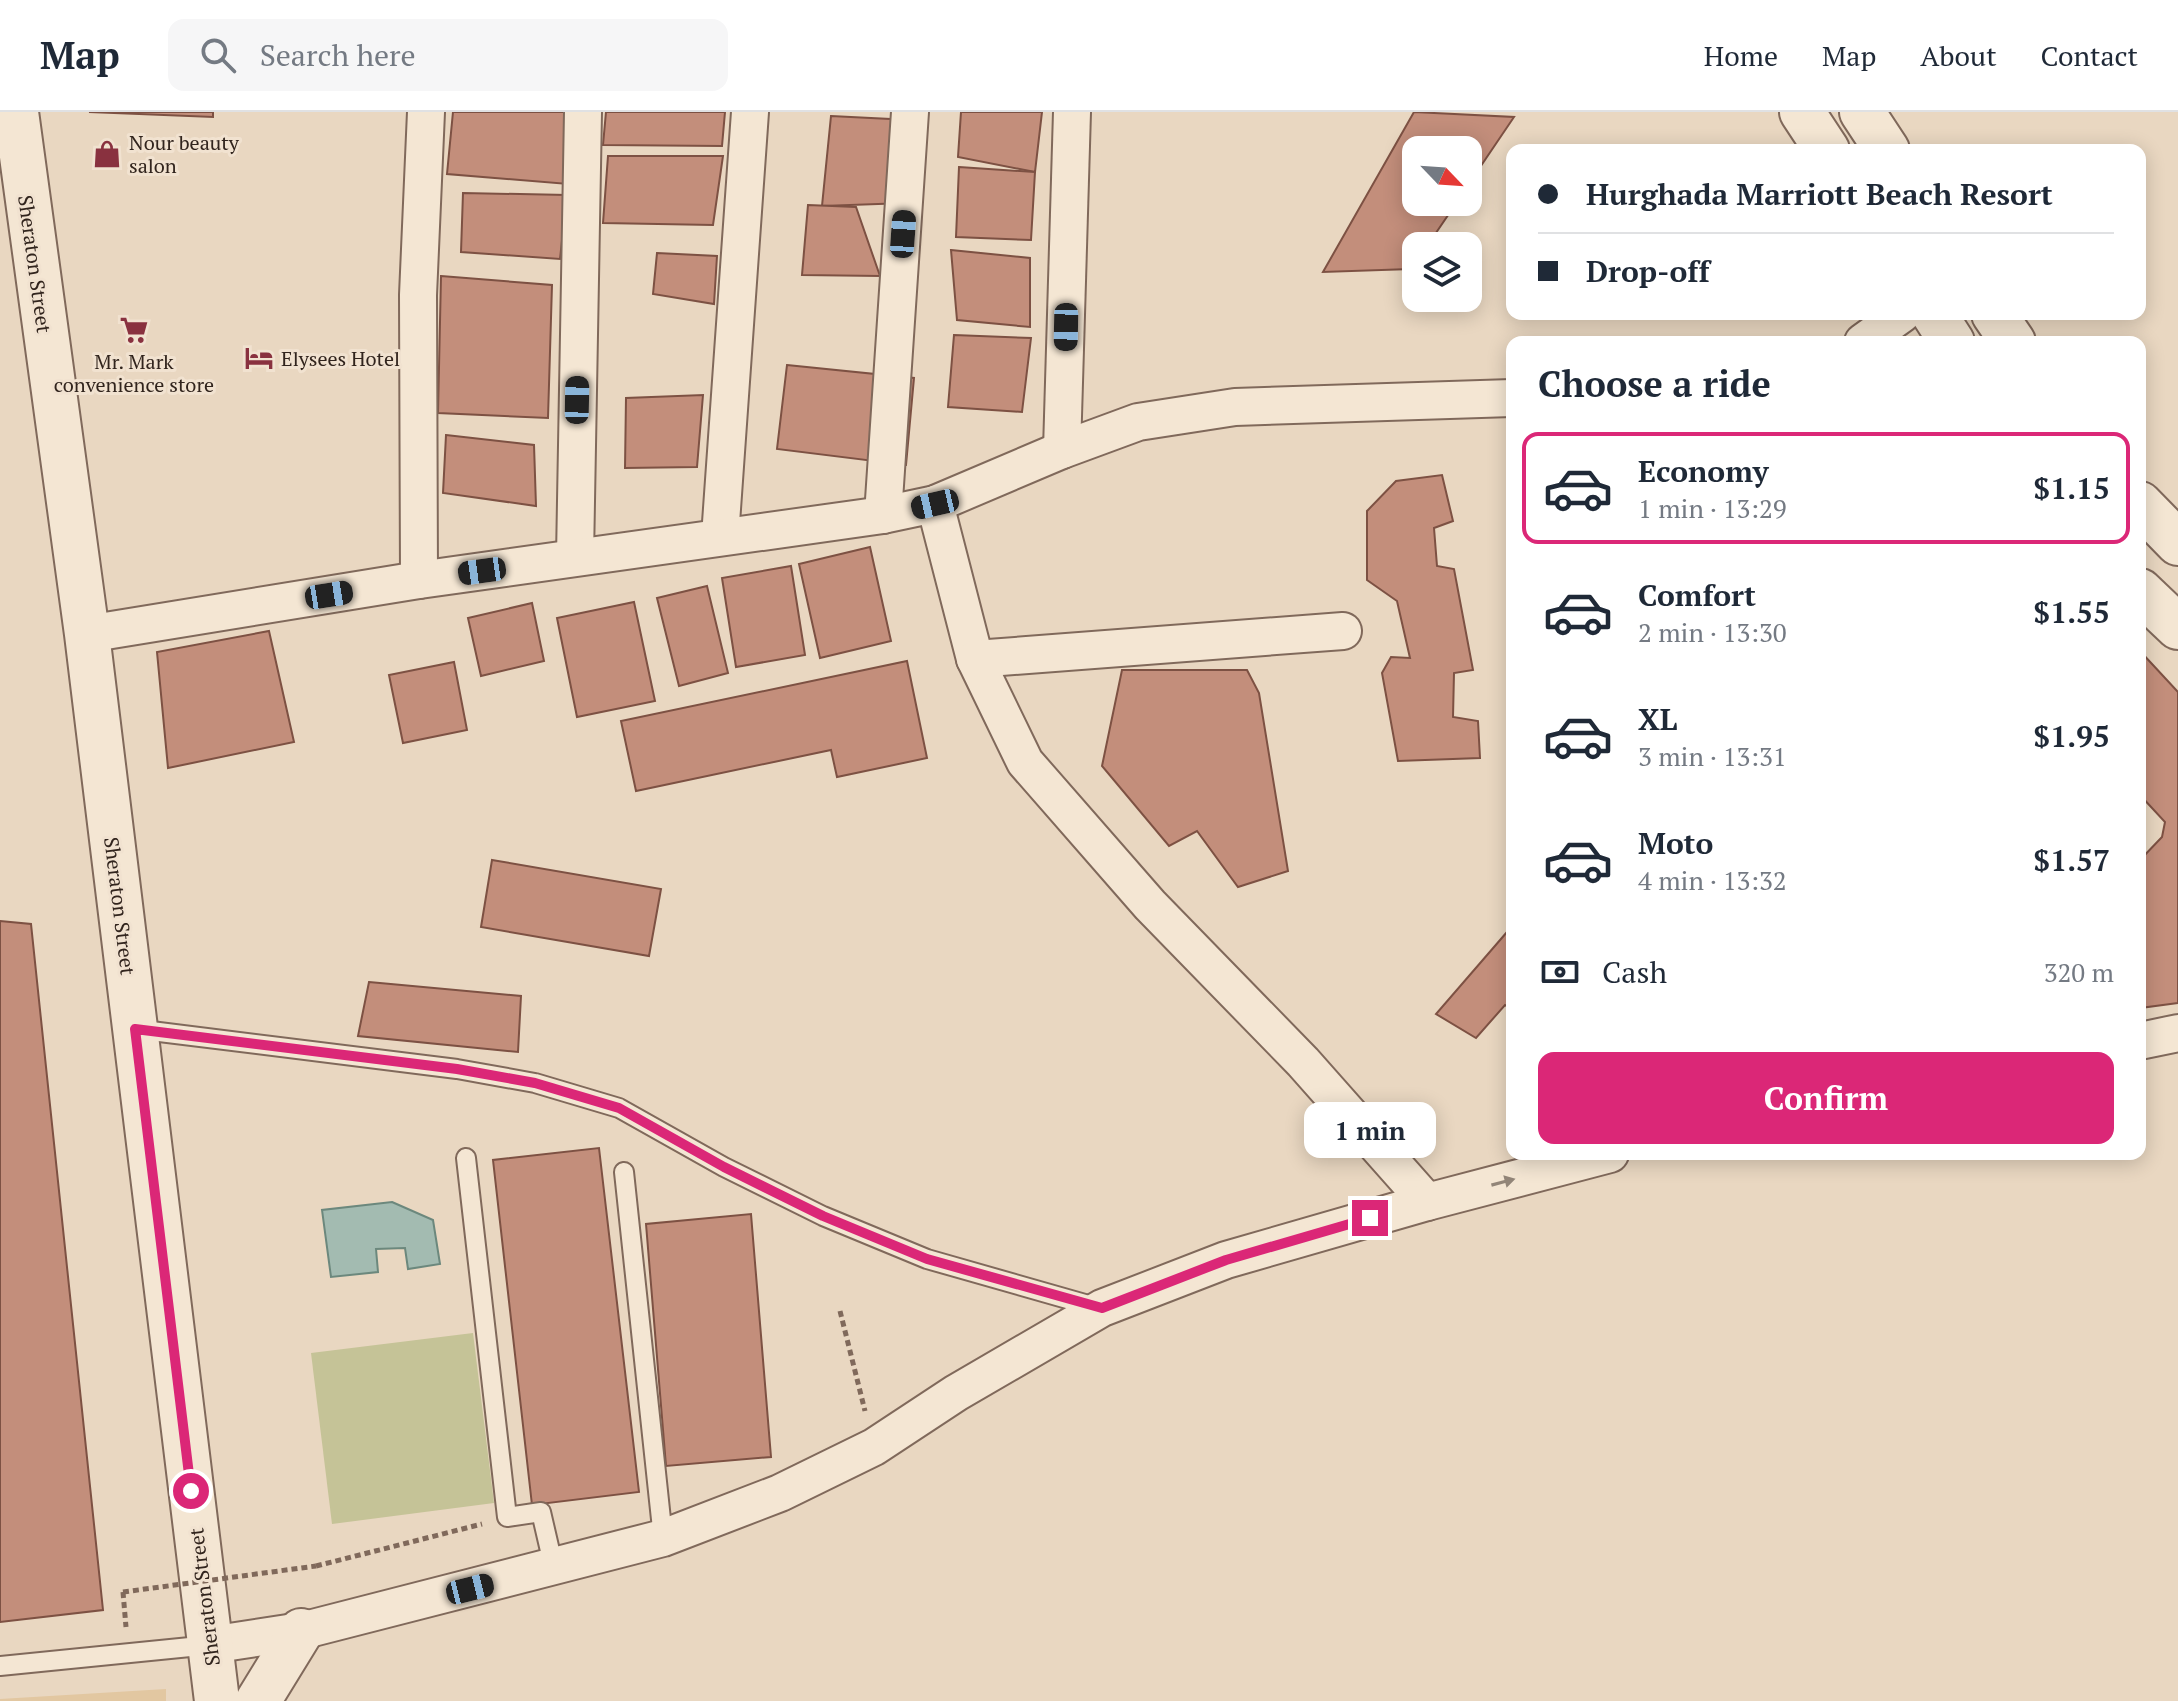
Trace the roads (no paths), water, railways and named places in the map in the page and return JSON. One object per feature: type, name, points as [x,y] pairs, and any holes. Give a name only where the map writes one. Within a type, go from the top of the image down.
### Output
[{"type":"street","name":"Sheraton Street","points":[[16,112],[87,634],[217,1701]]},
{"type":"street","points":[[419,580],[418,295],[426,112]]},
{"type":"street","points":[[575,557],[583,112]]},
{"type":"street","points":[[720,537],[750,112]]},
{"type":"street","points":[[883,515],[910,112]]},
{"type":"street","points":[[1062,450],[1072,112]]},
{"type":"street","points":[[1802,112],[1823,144]]},
{"type":"street","points":[[1862,112],[1883,144]]},
{"type":"street","points":[[1871,336],[1894,320]]},
{"type":"street","points":[[87,634],[419,580],[883,515],[935,504],[1062,450],[1138,422],[1235,407],[1506,398]]},
{"type":"street","points":[[935,504],[975,659],[1025,762],[1150,905],[1303,1062],[1427,1202]]},
{"type":"street","points":[[2146,510],[2178,543]]},
{"type":"street","points":[[2146,597],[2178,627]]},
{"type":"street","points":[[975,659],[1343,631]]},
{"type":"street","points":[[2146,1040],[2178,1033]]},
{"type":"street","points":[[210,1645],[301,1631],[663,1538],[780,1493],[874,1447],[956,1393],[1102,1308],[1226,1260],[1587,1160]]},
{"type":"street","points":[[258,1701],[301,1631]]},
{"type":"lane","points":[[135,1029],[457,1069],[535,1083],[619,1108],[724,1167],[823,1216],[927,1259],[1102,1308]]},
{"type":"lane","points":[[466,1158],[507,1517],[541,1512],[554,1568]]},
{"type":"lane","points":[[624,1172],[663,1538]]},
{"type":"lane","points":[[0,1666],[210,1645]]},
{"type":"place","name":"Nour beauty salon","points":[[107,154]]},
{"type":"place","name":"Mr. Mark convenience store","points":[[134,330]]},
{"type":"place","name":"Elysees Hotel","points":[[259,358]]}]
